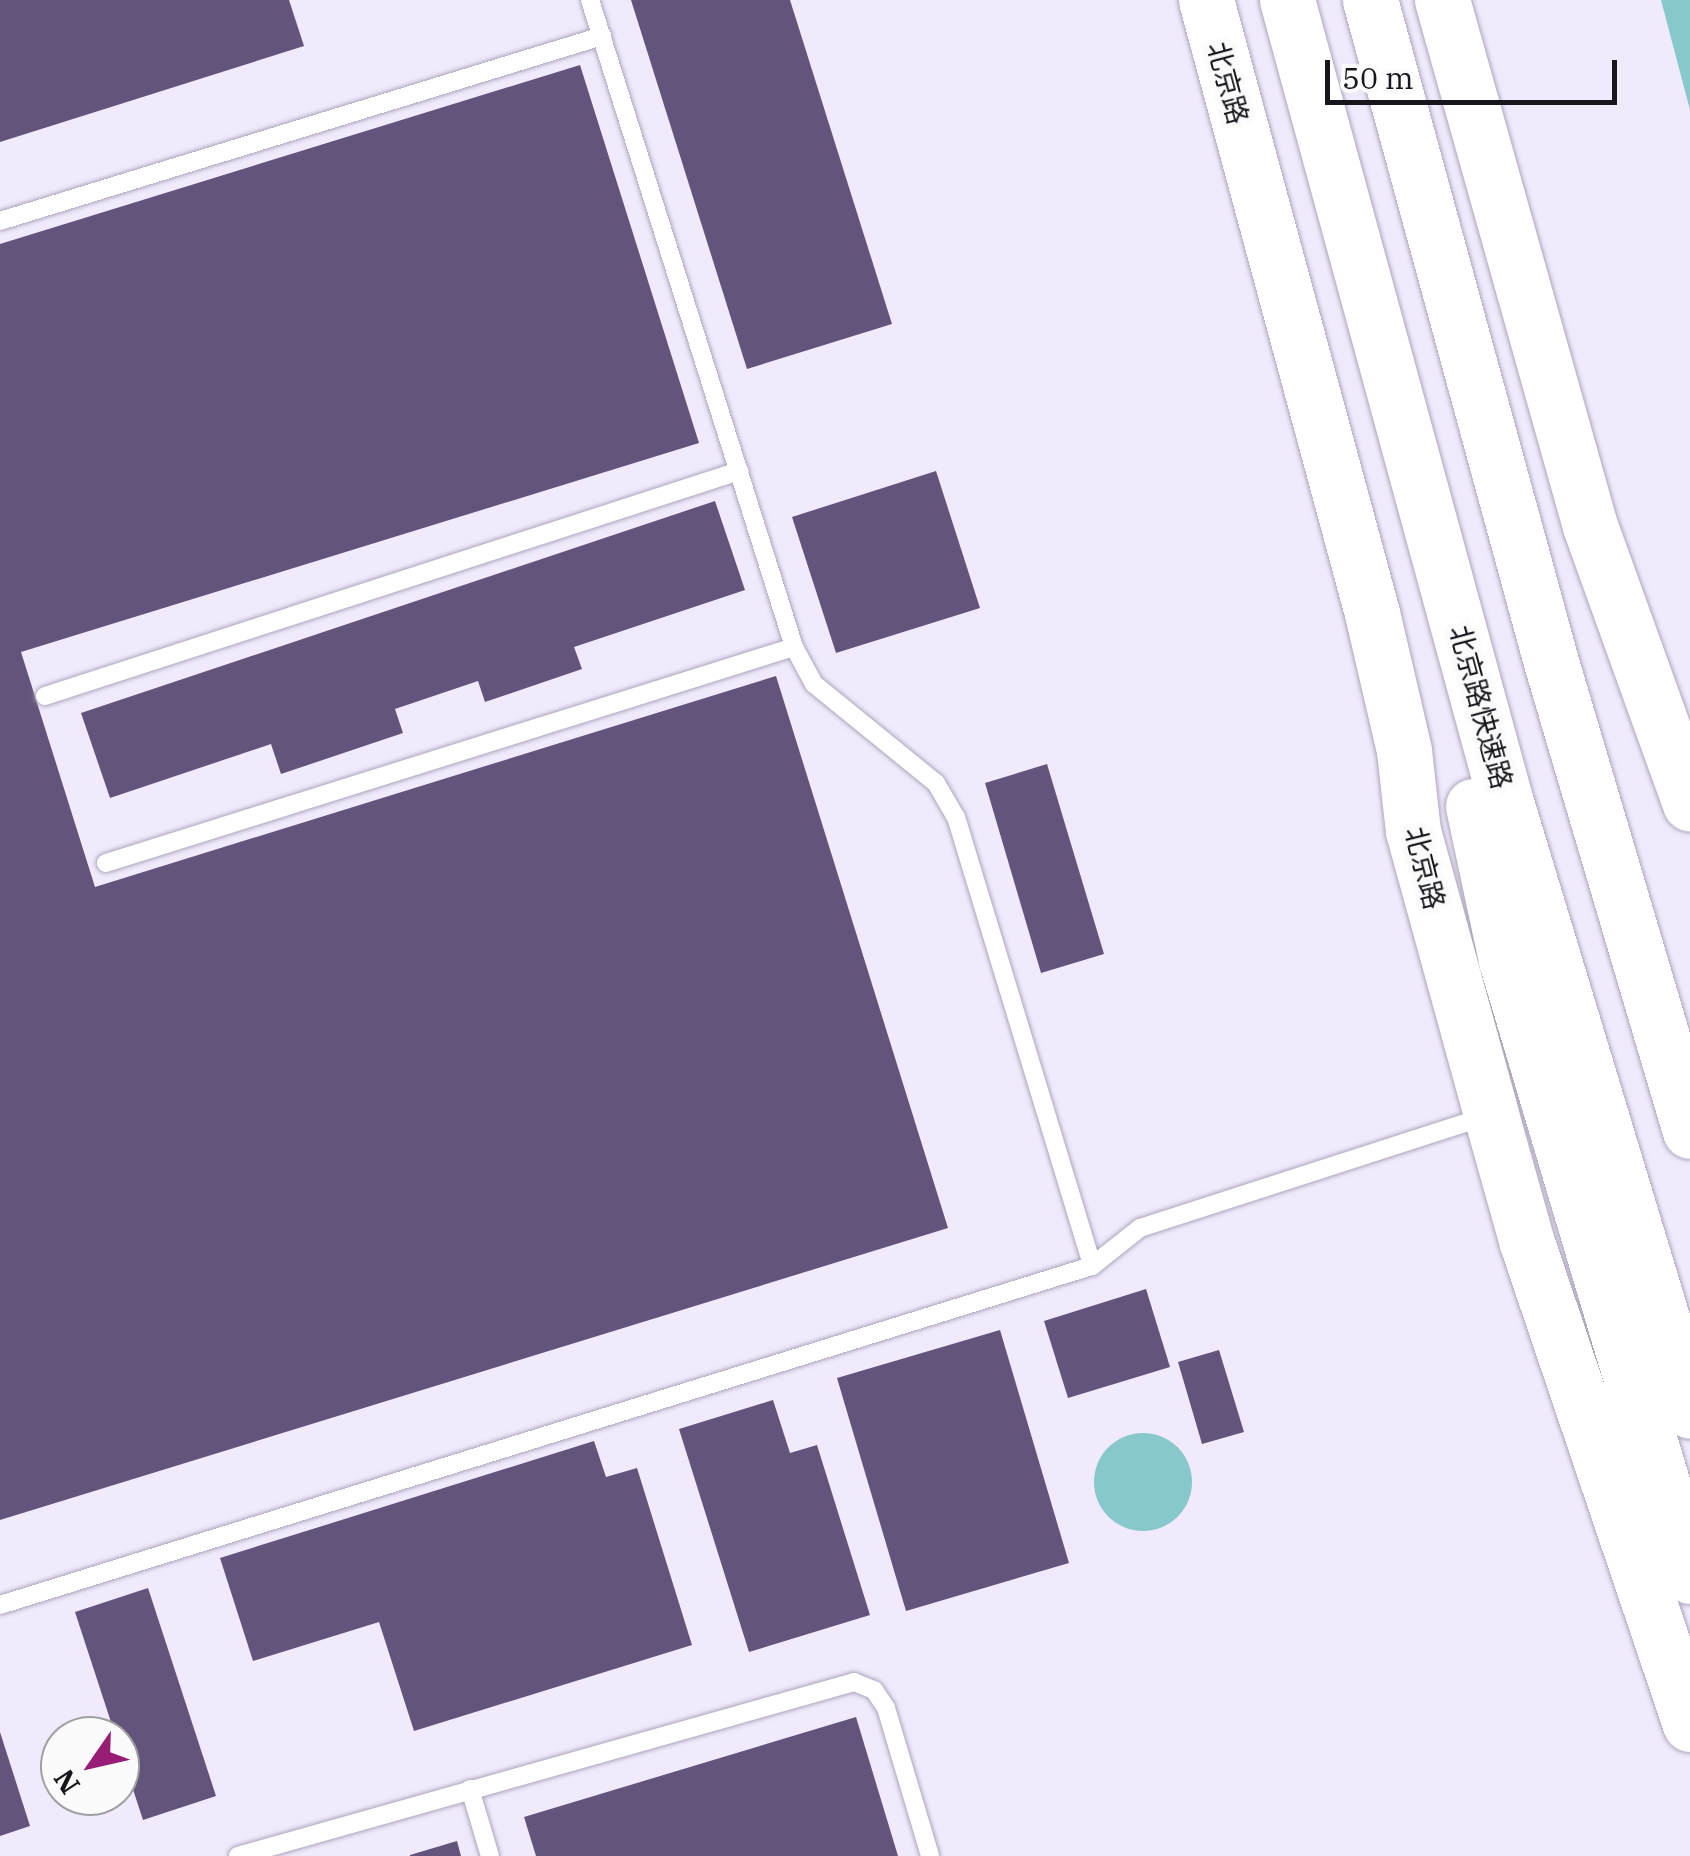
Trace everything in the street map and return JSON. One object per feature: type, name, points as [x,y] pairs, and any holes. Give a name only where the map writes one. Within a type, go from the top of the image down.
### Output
[{"type":"main road","name":"北京路","points":[[1206,0],[1372,613],[1404,752],[1414,831],[1491,1115],[1527,1243],[1690,1724]]},
{"type":"main road","name":"北京路快速路","points":[[1287,0],[1422,482],[1505,799],[1690,1410]]},
{"type":"main road","points":[[1370,0],[1550,662],[1690,1131]]},
{"type":"main road","points":[[1442,0],[1590,526],[1690,804]]},
{"type":"main road","points":[[1422,482],[1472,801],[1506,960],[1690,1576]]},
{"type":"main road","points":[[1550,662],[1690,1010]]},
{"type":"lane","points":[[590,0],[794,646],[814,684],[936,783],[956,817],[1092,1266]]},
{"type":"lane","points":[[0,222],[602,36]]},
{"type":"lane","points":[[46,696],[739,471]]},
{"type":"lane","points":[[106,862],[794,646]]},
{"type":"lane","points":[[0,1606],[1092,1266],[1140,1228],[1491,1115]]},
{"type":"lane","points":[[238,1856],[854,1682],[874,1690],[886,1708],[930,1856]]},
{"type":"lane","points":[[470,1789],[490,1856]]},
{"type":"shaded area","points":[[1661,0],[1690,0],[1690,110]]},
{"type":"shaded area","points":[[1143,1433],[1162,1437],[1178,1447],[1188,1463],[1192,1482],[1188,1501],[1178,1517],[1162,1527],[1143,1531],[1124,1527],[1108,1517],[1098,1501],[1094,1482],[1098,1463],[1108,1447],[1124,1437]]},
{"type":"building","points":[[0,0],[289,0],[304,46],[0,142]]},
{"type":"building","points":[[631,0],[790,0],[892,324],[747,369]]},
{"type":"building","points":[[580,65],[699,443],[21,652],[95,887],[776,676],[948,1228],[0,1520],[0,244]]},
{"type":"building","points":[[936,471],[980,608],[836,653],[792,517]]},
{"type":"building","points":[[715,501],[745,590],[574,647],[582,669],[485,702],[478,681],[395,709],[403,733],[281,774],[271,744],[110,798],[81,713]]},
{"type":"building","points":[[1047,764],[1104,954],[1041,973],[985,783]]},
{"type":"building","points":[[1146,1289],[1170,1367],[1068,1398],[1044,1321]]},
{"type":"building","points":[[1000,1330],[1069,1563],[906,1611],[837,1378]]},
{"type":"building","points":[[1219,1350],[1244,1432],[1202,1444],[1178,1362]]},
{"type":"building","points":[[773,1400],[790,1453],[817,1445],[870,1615],[749,1652],[679,1429]]},
{"type":"building","points":[[594,1441],[606,1477],[637,1468],[692,1645],[414,1731],[379,1622],[253,1661],[220,1558]]},
{"type":"building","points":[[148,1588],[216,1796],[143,1820],[140,1716],[109,1716],[75,1612]]},
{"type":"building","points":[[856,1717],[898,1856],[536,1856],[524,1817]]},
{"type":"building","points":[[0,1732],[30,1826],[0,1836]]},
{"type":"building","points":[[457,1841],[461,1856],[410,1856],[410,1855]]}]
